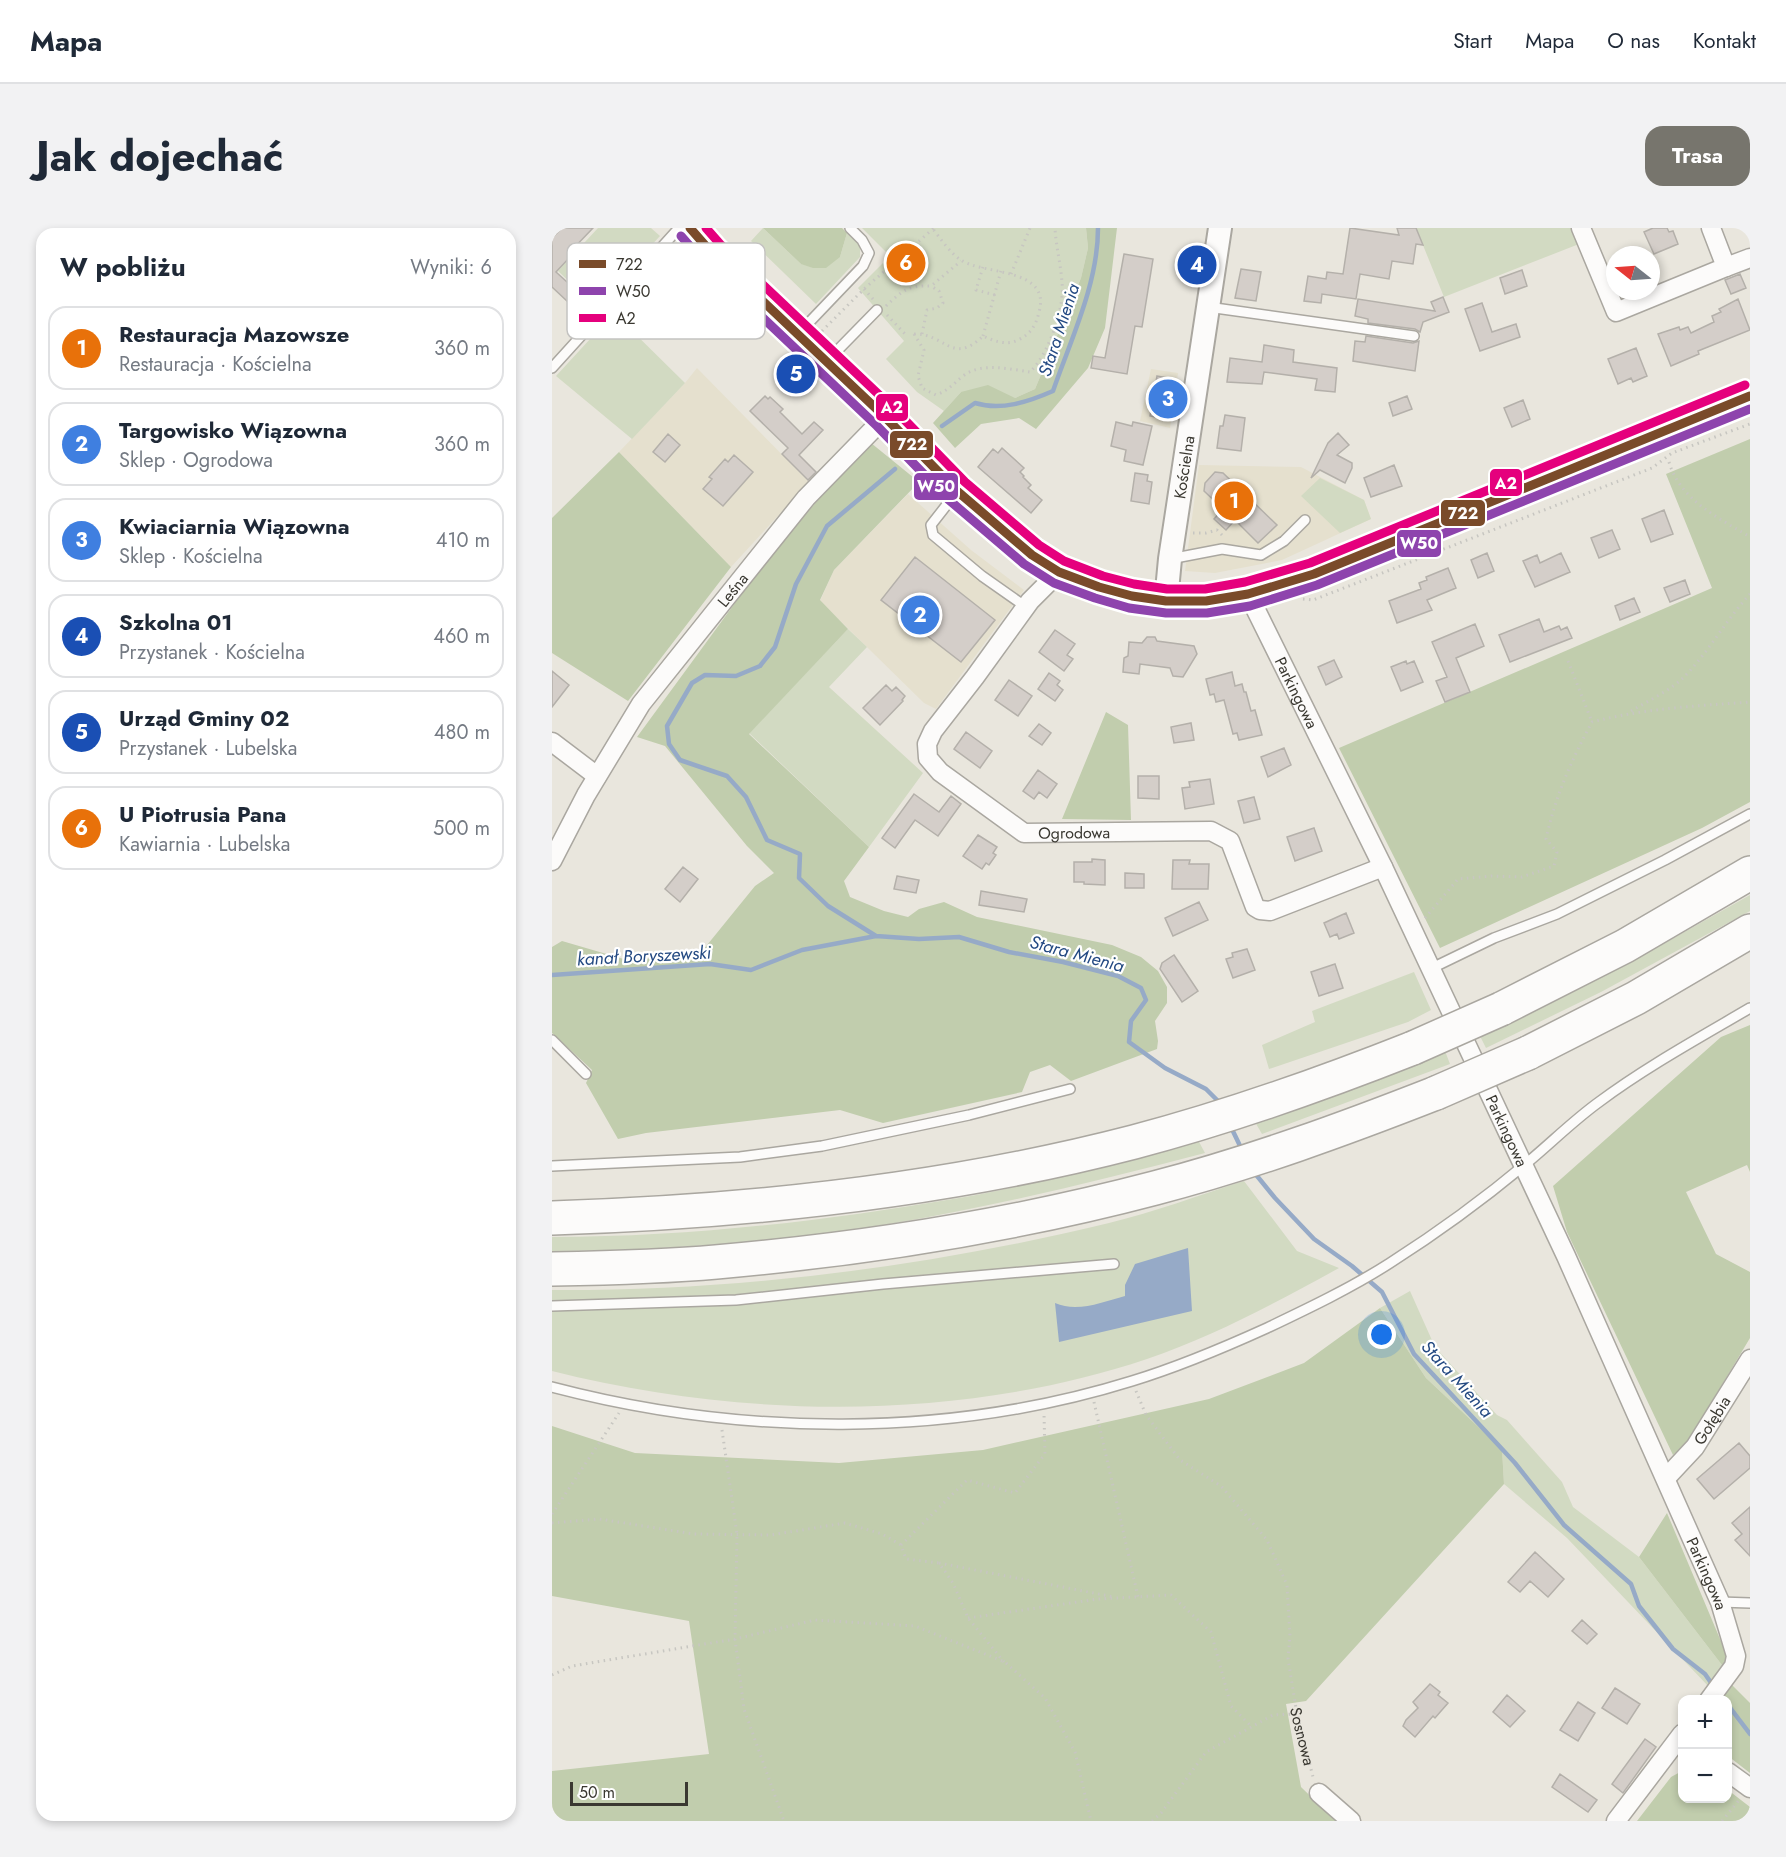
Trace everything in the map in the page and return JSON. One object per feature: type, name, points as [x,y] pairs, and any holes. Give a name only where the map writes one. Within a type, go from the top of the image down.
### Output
[{"type":"highway","points":[[552,1218],[647,1215],[706,1210],[926,1185],[1073,1156],[1197,1124],[1287,1095],[1413,1048],[1501,1009],[1617,951],[1750,873]]},
{"type":"highway","points":[[552,1269],[714,1262],[869,1244],[1021,1220],[1195,1177],[1313,1140],[1436,1093],[1528,1053],[1636,998],[1750,931]]},
{"type":"main road","points":[[690,228],[703,243]]},
{"type":"main road","points":[[765,304],[885,417],[957,491],[1032,555],[1059,573],[1099,587],[1132,596],[1166,601],[1206,601],[1248,594],[1314,574],[1750,396]]},
{"type":"street","name":"Kościelna","points":[[1166,601],[1170,558],[1220,228]]},
{"type":"street","points":[[1581,228],[1616,312],[1750,258]]},
{"type":"street","points":[[1711,228],[1726,267]]},
{"type":"street","name":"Leśna","points":[[552,861],[586,795],[642,704],[806,498],[885,417]]},
{"type":"street","name":"Ogrodowa","points":[[1059,573],[1030,601],[933,731],[927,744],[928,758],[940,772],[1024,833],[1211,831],[1230,841],[1255,907],[1260,910],[1270,911],[1383,867]]},
{"type":"street","name":"Parkingowa","points":[[1248,594],[1383,867],[1523,1166],[1666,1478],[1720,1602],[1737,1656],[1734,1666],[1713,1695]]},
{"type":"street","points":[[552,742],[597,776]]},
{"type":"street","name":"Gołębia","points":[[1666,1478],[1695,1447],[1750,1359]]},
{"type":"street","points":[[1616,1821],[1678,1742]]},
{"type":"street","points":[[1732,1775],[1750,1788]]},
{"type":"street","points":[[1319,1793],[1351,1821]]},
{"type":"lane","points":[[665,243],[679,228]]},
{"type":"lane","points":[[802,339],[863,266],[869,252],[862,240],[850,228]]},
{"type":"lane","points":[[1208,306],[1414,336]]},
{"type":"lane","points":[[826,362],[877,310]]},
{"type":"lane","points":[[552,368],[578,339]]},
{"type":"lane","points":[[957,491],[931,525],[933,535],[982,576],[1027,607]]},
{"type":"lane","points":[[1170,558],[1222,549],[1261,555],[1284,542],[1305,520]]},
{"type":"lane","points":[[1430,969],[1494,938],[1557,914],[1750,814]]},
{"type":"lane","points":[[552,1387],[625,1404],[721,1419],[785,1424],[864,1424],[944,1419],[1044,1404],[1132,1381],[1221,1348],[1294,1315],[1390,1263],[1523,1166],[1598,1103],[1638,1075],[1750,1008]]},
{"type":"lane","points":[[552,1040],[586,1074]]},
{"type":"lane","points":[[552,1166],[740,1157],[822,1146],[969,1115],[1070,1089]]},
{"type":"lane","points":[[552,1306],[736,1300],[883,1284],[1114,1264]]},
{"type":"lane","points":[[1720,1602],[1750,1603]]},
{"type":"path","points":[[1011,274],[1030,228]]},
{"type":"path","points":[[1001,271],[983,336],[974,344],[960,349],[951,348],[930,336],[914,334],[924,350],[918,376],[922,388],[936,396],[949,390],[964,374],[980,368],[1030,372],[1039,364],[1058,318],[1063,285],[1055,228]]},
{"type":"path","points":[[802,339],[933,229],[961,261],[1028,280],[1038,291],[1042,303],[1036,322],[1028,335],[1015,342],[998,342],[983,336]]},
{"type":"path","points":[[931,286],[961,261]]},
{"type":"path","points":[[983,267],[976,290],[995,295]]},
{"type":"path","points":[[877,310],[882,309],[904,289],[931,286],[939,291],[943,303],[937,308],[927,310],[922,334]]},
{"type":"path","points":[[1302,599],[1313,600],[1652,468],[1672,453],[1750,424]]},
{"type":"path","points":[[1669,462],[1674,477],[1693,501],[1750,537]]},
{"type":"path","points":[[1629,712],[1682,679],[1750,594]]},
{"type":"path","points":[[1568,661],[1592,722]]},
{"type":"path","points":[[1412,933],[1458,879],[1492,876],[1522,877],[1554,866],[1557,852],[1546,839],[1551,816],[1572,759],[1592,722],[1629,712],[1660,708],[1750,702]]},
{"type":"path","name":"Sosnowa","points":[[1132,1381],[1146,1415],[1180,1460],[1221,1486],[1267,1540],[1287,1585],[1290,1636],[1288,1659],[1297,1714],[1309,1765],[1319,1793]]},
{"type":"path","points":[[1092,1391],[1138,1597]]},
{"type":"path","points":[[552,1514],[625,1404]]},
{"type":"path","points":[[901,1545],[966,1480],[1015,1493],[1045,1454],[1044,1404]]},
{"type":"path","points":[[721,1419],[737,1534],[735,1639],[744,1709],[784,1821]]},
{"type":"path","points":[[552,1523],[599,1519],[694,1534],[771,1535],[845,1523],[882,1534],[901,1545],[906,1559],[939,1563],[1118,1598]]},
{"type":"path","points":[[939,1563],[953,1583],[968,1618],[1005,1662],[1045,1698],[1075,1752],[1091,1821]]},
{"type":"path","points":[[968,1618],[1098,1599],[1171,1595],[1211,1632],[1231,1706],[1251,1726]]},
{"type":"path","points":[[552,1675],[572,1666],[735,1639],[815,1620],[915,1626],[1005,1662]]},
{"type":"path","points":[[1152,1821],[1161,1813],[1206,1752],[1273,1715],[1297,1714]]},
{"type":"path","points":[[1722,1821],[1750,1788]]},
{"type":"shaded area","points":[[697,368],[809,482],[731,567],[619,452]]},
{"type":"shaded area","points":[[1151,369],[1178,373],[1170,428],[1140,421]]},
{"type":"shaded area","points":[[1199,465],[1301,467],[1364,500],[1371,519],[1282,560],[1215,573],[1185,571]]},
{"type":"shaded area","points":[[908,494],[971,550],[1024,590],[936,709],[924,703],[820,601],[834,570]]},
{"type":"green space","points":[[598,228],[651,228],[660,236],[654,243],[584,243]]},
{"type":"green space","points":[[763,228],[801,264],[840,257],[847,233],[860,245],[860,257],[816,304],[765,255],[765,243],[751,241]]},
{"type":"green space","points":[[763,228],[842,228],[847,233],[840,257],[826,268],[813,268],[801,264]]},
{"type":"green space","points":[[862,228],[1086,228],[1088,248],[1081,278],[1035,389],[1015,398],[961,392],[944,411],[917,392],[886,359],[904,341],[858,288],[890,256]]},
{"type":"green space","points":[[1086,228],[1117,228],[1105,328],[1088,368],[1036,429],[1019,418],[981,424],[955,448],[933,423],[961,392],[988,385],[1015,398],[1035,389],[1081,278],[1088,248]]},
{"type":"green space","points":[[1416,228],[1572,228],[1579,244],[1444,297]]},
{"type":"green space","points":[[567,261],[567,280],[558,271]]},
{"type":"green space","points":[[590,339],[640,339],[685,383],[632,439],[556,376]]},
{"type":"green space","points":[[1750,439],[1750,802],[1702,828],[1440,948],[1339,748],[1712,588],[1666,474]]},
{"type":"green space","points":[[871,443],[919,482],[834,570],[820,600],[848,629],[749,734],[869,847],[844,881],[850,897],[884,911],[908,917],[919,909],[944,902],[977,917],[1112,945],[1141,957],[1158,971],[1167,987],[1167,1003],[1155,1021],[1157,1049],[1071,1081],[1050,1065],[1030,1072],[1022,1092],[883,1123],[840,1110],[646,1133],[618,1139],[586,1083],[592,1070],[552,1033],[552,947],[562,941],[627,960],[699,955],[755,886],[774,873],[747,846],[665,746],[637,737],[757,573],[831,484]]},
{"type":"green space","points":[[619,452],[731,567],[628,701],[552,653],[552,518]]},
{"type":"green space","points":[[1320,478],[1364,500],[1371,519],[1340,533],[1301,496]]},
{"type":"green space","points":[[848,629],[867,647],[829,687],[923,773],[869,847],[749,733]]},
{"type":"green space","points":[[1106,712],[1128,725],[1131,820],[1062,819]]},
{"type":"green space","points":[[1750,895],[1750,911],[1601,992],[1486,1048],[1480,1036],[1633,961]]},
{"type":"green space","points":[[1414,972],[1431,1010],[1408,1022],[1269,1069],[1262,1045],[1315,1022],[1312,1011]]},
{"type":"green space","points":[[1750,1025],[1750,1172],[1747,1165],[1686,1192],[1716,1254],[1750,1272],[1750,1338],[1689,1440],[1673,1455],[1567,1232],[1553,1186],[1721,1037]]},
{"type":"green space","points":[[1445,1051],[1450,1064],[1262,1134],[1255,1122]]},
{"type":"green space","points":[[1198,1140],[1205,1153],[1051,1191],[895,1223],[853,1230],[724,1244],[552,1251],[552,1237],[706,1231],[858,1214],[959,1198],[1049,1179]]},
{"type":"green space","points":[[1244,1181],[1297,1251],[1339,1268],[1269,1306],[1197,1340],[1147,1359],[1076,1380],[1002,1394],[927,1403],[851,1407],[774,1405],[699,1398],[624,1387],[552,1371],[552,1290],[622,1289],[763,1281],[903,1264],[1041,1239],[1109,1223]]},
{"type":"green space","points":[[1410,1291],[1435,1347],[1497,1415],[1507,1420],[1562,1482],[1573,1507],[1639,1557],[1725,1669],[1710,1688],[1567,1538],[1504,1484],[1502,1449],[1426,1378],[1380,1308]]},
{"type":"green space","points":[[1380,1308],[1426,1378],[1502,1449],[1504,1484],[1306,1701],[1286,1704],[1301,1787],[1336,1821],[552,1821],[552,1771],[709,1754],[689,1621],[552,1596],[552,1426],[635,1453],[839,1463],[983,1450],[1209,1399],[1304,1363]]},
{"type":"green space","points":[[1667,1513],[1728,1658],[1725,1669],[1639,1557]]},
{"type":"green space","points":[[1732,1685],[1750,1703],[1750,1773],[1732,1759],[1732,1695],[1724,1695]]},
{"type":"green space","points":[[1678,1773],[1678,1803],[1732,1803],[1732,1793],[1750,1807],[1750,1821],[1637,1821],[1671,1777]]},
{"type":"water","points":[[1188,1248],[1192,1311],[1059,1342],[1055,1303],[1081,1307],[1125,1296],[1125,1285],[1135,1264]]},
{"type":"building","points":[[562,228],[593,228],[579,243],[567,243],[567,260],[556,272],[567,282],[567,301],[552,287],[552,238]]},
{"type":"building","points":[[1350,228],[1399,235],[1397,228],[1416,228],[1423,245],[1416,244],[1413,264],[1392,261],[1389,279],[1360,274],[1356,299],[1322,294],[1321,303],[1304,301],[1308,276],[1326,279],[1327,272],[1343,274]]},
{"type":"building","points":[[1653,228],[1667,228],[1669,232],[1673,231],[1678,244],[1660,252],[1660,246],[1650,246],[1644,232]]},
{"type":"building","points":[[1124,254],[1153,259],[1142,327],[1135,326],[1127,374],[1091,368],[1093,356],[1105,358]]},
{"type":"building","points":[[1241,269],[1261,272],[1256,301],[1235,298]]},
{"type":"building","points":[[1522,270],[1527,286],[1505,294],[1500,278]]},
{"type":"building","points":[[1740,274],[1746,288],[1731,294],[1725,280]]},
{"type":"building","points":[[1443,297],[1449,312],[1423,322],[1420,332],[1415,329],[1368,323],[1368,319],[1355,316],[1358,299],[1435,311],[1431,302]]},
{"type":"building","points":[[1738,299],[1750,330],[1698,351],[1699,354],[1671,366],[1658,334],[1679,327],[1680,330],[1688,327],[1691,333],[1714,322],[1712,316],[1721,312],[1719,309]]},
{"type":"building","points":[[1482,303],[1492,332],[1516,324],[1520,337],[1480,351],[1465,309]]},
{"type":"building","points":[[1366,336],[1413,343],[1419,341],[1415,371],[1353,361],[1355,341],[1365,342]]},
{"type":"building","points":[[1264,345],[1294,350],[1293,362],[1337,368],[1335,392],[1315,390],[1317,379],[1264,372],[1262,384],[1227,382],[1230,358],[1262,362]]},
{"type":"building","points":[[1636,348],[1647,376],[1633,382],[1631,378],[1618,384],[1608,359]]},
{"type":"building","points":[[1157,376],[1173,379],[1166,419],[1150,416]]},
{"type":"building","points":[[765,396],[768,399],[770,397],[783,409],[780,412],[802,434],[814,422],[823,430],[799,455],[816,472],[808,480],[782,454],[788,448],[750,411]]},
{"type":"building","points":[[1407,396],[1412,409],[1393,416],[1389,403]]},
{"type":"building","points":[[1523,400],[1530,419],[1512,427],[1504,408]]},
{"type":"building","points":[[1225,415],[1245,418],[1241,451],[1217,448],[1220,426],[1223,426]]},
{"type":"building","points":[[1116,422],[1132,426],[1133,422],[1152,426],[1143,465],[1124,461],[1126,450],[1111,446]]},
{"type":"building","points":[[1338,433],[1349,445],[1337,455],[1352,463],[1345,483],[1320,470],[1311,478],[1328,443]]},
{"type":"building","points":[[668,434],[680,445],[665,462],[653,452]]},
{"type":"building","points":[[1002,448],[1024,468],[1020,472],[1031,485],[1028,488],[1042,500],[1031,513],[978,467],[993,449],[998,453]]},
{"type":"building","points":[[734,455],[753,472],[723,506],[703,489],[712,479],[709,477],[725,459],[728,462]]},
{"type":"building","points":[[1394,465],[1402,486],[1371,497],[1364,478]]},
{"type":"building","points":[[1215,472],[1223,473],[1277,525],[1258,543],[1235,520],[1226,530],[1214,519],[1223,509],[1204,491],[1205,483]]},
{"type":"building","points":[[1135,473],[1148,475],[1147,481],[1152,482],[1149,504],[1131,501]]},
{"type":"building","points":[[1664,510],[1673,534],[1651,542],[1642,519]]},
{"type":"building","points":[[1612,530],[1620,549],[1599,558],[1591,538]]},
{"type":"building","points":[[1487,553],[1494,571],[1478,578],[1471,560]]},
{"type":"building","points":[[1561,553],[1570,572],[1535,587],[1523,561],[1537,555],[1540,563]]},
{"type":"building","points":[[915,557],[995,620],[961,662],[881,600]]},
{"type":"building","points":[[1448,568],[1456,588],[1427,600],[1432,610],[1397,623],[1389,601],[1421,589],[1419,583],[1427,580],[1426,577]]},
{"type":"building","points":[[1685,580],[1690,594],[1670,602],[1664,588]]},
{"type":"building","points":[[1634,598],[1640,612],[1620,620],[1615,606]]},
{"type":"building","points":[[1539,619],[1544,632],[1559,626],[1561,630],[1567,627],[1572,638],[1510,662],[1499,635]]},
{"type":"building","points":[[1475,624],[1484,646],[1456,658],[1470,692],[1445,702],[1436,681],[1447,677],[1432,642]]},
{"type":"building","points":[[1055,630],[1075,644],[1067,655],[1073,659],[1064,671],[1039,652]]},
{"type":"building","points":[[1147,637],[1155,637],[1157,641],[1194,646],[1197,654],[1183,677],[1173,676],[1170,668],[1140,664],[1139,674],[1123,672],[1129,642],[1142,643]]},
{"type":"building","points":[[1334,660],[1342,677],[1326,685],[1318,667]]},
{"type":"building","points":[[1406,661],[1407,664],[1414,661],[1423,682],[1401,691],[1391,667]]},
{"type":"building","points":[[552,671],[569,685],[552,707]]},
{"type":"building","points":[[1232,672],[1235,686],[1242,684],[1251,711],[1255,710],[1262,735],[1239,740],[1237,733],[1233,734],[1224,700],[1216,702],[1214,694],[1210,695],[1206,679]]},
{"type":"building","points":[[1049,673],[1060,681],[1057,685],[1063,690],[1055,701],[1038,689]]},
{"type":"building","points":[[1009,680],[1032,696],[1018,716],[995,700]]},
{"type":"building","points":[[886,685],[892,691],[896,687],[905,696],[880,725],[863,708]]},
{"type":"building","points":[[1191,723],[1194,740],[1174,743],[1171,727]]},
{"type":"building","points":[[1039,724],[1051,733],[1042,745],[1029,736]]},
{"type":"building","points":[[966,732],[992,751],[980,768],[954,749]]},
{"type":"building","points":[[1284,748],[1291,765],[1268,777],[1261,757]]},
{"type":"building","points":[[1038,770],[1057,784],[1047,798],[1039,792],[1034,799],[1023,791]]},
{"type":"building","points":[[1138,776],[1159,776],[1159,799],[1138,798]]},
{"type":"building","points":[[1210,779],[1214,804],[1185,809],[1182,788],[1190,787],[1189,782]]},
{"type":"building","points":[[914,794],[939,812],[951,796],[961,804],[938,836],[915,820],[895,848],[882,838]]},
{"type":"building","points":[[1254,797],[1260,819],[1244,823],[1238,801]]},
{"type":"building","points":[[1314,828],[1322,851],[1295,861],[1287,837]]},
{"type":"building","points":[[978,835],[997,847],[993,853],[996,855],[989,865],[986,863],[982,869],[963,856]]},
{"type":"building","points":[[1092,859],[1105,860],[1105,885],[1074,882],[1074,862],[1092,862]]},
{"type":"building","points":[[1173,860],[1190,860],[1189,864],[1209,864],[1208,889],[1172,889]]},
{"type":"building","points":[[683,867],[698,879],[680,902],[665,889]]},
{"type":"building","points":[[1125,873],[1144,874],[1144,888],[1125,888]]},
{"type":"building","points":[[897,876],[919,880],[916,893],[894,889]]},
{"type":"building","points":[[981,891],[1027,899],[1024,912],[979,905]]},
{"type":"building","points":[[1199,902],[1208,920],[1173,936],[1165,918]]},
{"type":"building","points":[[1346,913],[1354,933],[1339,939],[1337,934],[1330,937],[1324,923]]},
{"type":"building","points":[[1247,949],[1255,970],[1233,978],[1226,959],[1233,957],[1232,953]]},
{"type":"building","points":[[1174,955],[1198,991],[1182,1002],[1160,969],[1162,963]]},
{"type":"building","points":[[1335,964],[1343,988],[1319,996],[1311,972]]},
{"type":"building","points":[[1739,1443],[1750,1456],[1750,1468],[1714,1499],[1697,1479]]},
{"type":"building","points":[[1750,1507],[1750,1556],[1735,1540],[1742,1534],[1732,1523]]},
{"type":"building","points":[[1535,1552],[1564,1579],[1548,1597],[1530,1581],[1520,1592],[1508,1582]]},
{"type":"building","points":[[1582,1620],[1597,1634],[1587,1644],[1572,1631]]},
{"type":"building","points":[[1430,1684],[1448,1703],[1415,1737],[1403,1726],[1418,1708],[1413,1702]]},
{"type":"building","points":[[1615,1688],[1640,1704],[1627,1724],[1602,1708]]},
{"type":"building","points":[[1507,1695],[1525,1711],[1510,1727],[1493,1712]]},
{"type":"building","points":[[1578,1702],[1595,1713],[1578,1741],[1560,1730]]},
{"type":"building","points":[[1645,1739],[1656,1747],[1623,1793],[1612,1784]]},
{"type":"building","points":[[1560,1774],[1597,1800],[1588,1812],[1552,1787]]},
{"type":"waterway","name":"Stara Mienia","points":[[942,426],[975,403],[1005,406],[1034,399],[1053,391],[1089,290],[1094,270],[1098,228]]},
{"type":"waterway","name":"Stara Mienia","points":[[895,469],[827,526],[796,584],[775,647],[760,666],[736,676],[705,675],[692,683],[667,726],[669,744],[680,760],[727,776],[746,797],[767,840],[800,854],[799,878],[828,906],[876,936],[919,939],[959,937],[1009,952],[1063,962],[1118,976],[1141,988],[1146,1000],[1131,1021],[1129,1042],[1165,1068],[1206,1089],[1221,1104]]},
{"type":"waterway","name":"kanał Boryszewski","points":[[552,975],[710,964],[751,970],[802,950],[876,936]]},
{"type":"waterway","name":"Stara Mienia","points":[[1230,1125],[1242,1150]]},
{"type":"waterway","name":"Stara Mienia","points":[[1253,1171],[1314,1239],[1352,1266],[1382,1292],[1414,1354],[1515,1463],[1564,1525],[1631,1584],[1639,1606],[1673,1649],[1705,1674],[1714,1687]]},
{"type":"waterway","name":"Stara Mienia","points":[[1732,1710],[1750,1734]]},
{"type":"transit line","name":"722","points":[[690,228],[703,243]]},
{"type":"transit line","name":"A2","points":[[706,228],[719,243]]},
{"type":"transit line","name":"W50","points":[[681,236],[687,243]]},
{"type":"transit line","name":"A2","points":[[765,287],[894,409],[965,482],[1039,545],[1064,561],[1103,576],[1167,589],[1205,589],[1245,582],[1310,563],[1745,385]]},
{"type":"transit line","name":"722","points":[[765,303],[885,417],[957,491],[1032,555],[1059,572],[1099,587],[1132,596],[1166,601],[1206,601],[1248,594],[1314,574],[1750,396]]},
{"type":"transit line","name":"W50","points":[[765,320],[877,426],[949,500],[1024,564],[1054,583],[1095,598],[1129,608],[1166,613],[1207,613],[1250,606],[1317,585],[1750,409]]},
{"type":"place","name":"U Piotrusia Pana","points":[[906,263]]},
{"type":"place","name":"Szkolna 01","points":[[1197,265]]},
{"type":"place","name":"Urząd Gminy 02","points":[[796,374]]},
{"type":"place","name":"Kwiaciarnia Wiązowna","points":[[1168,399]]},
{"type":"place","name":"Restauracja Mazowsze","points":[[1234,501]]},
{"type":"place","name":"Targowisko Wiązowna","points":[[920,615]]}]
